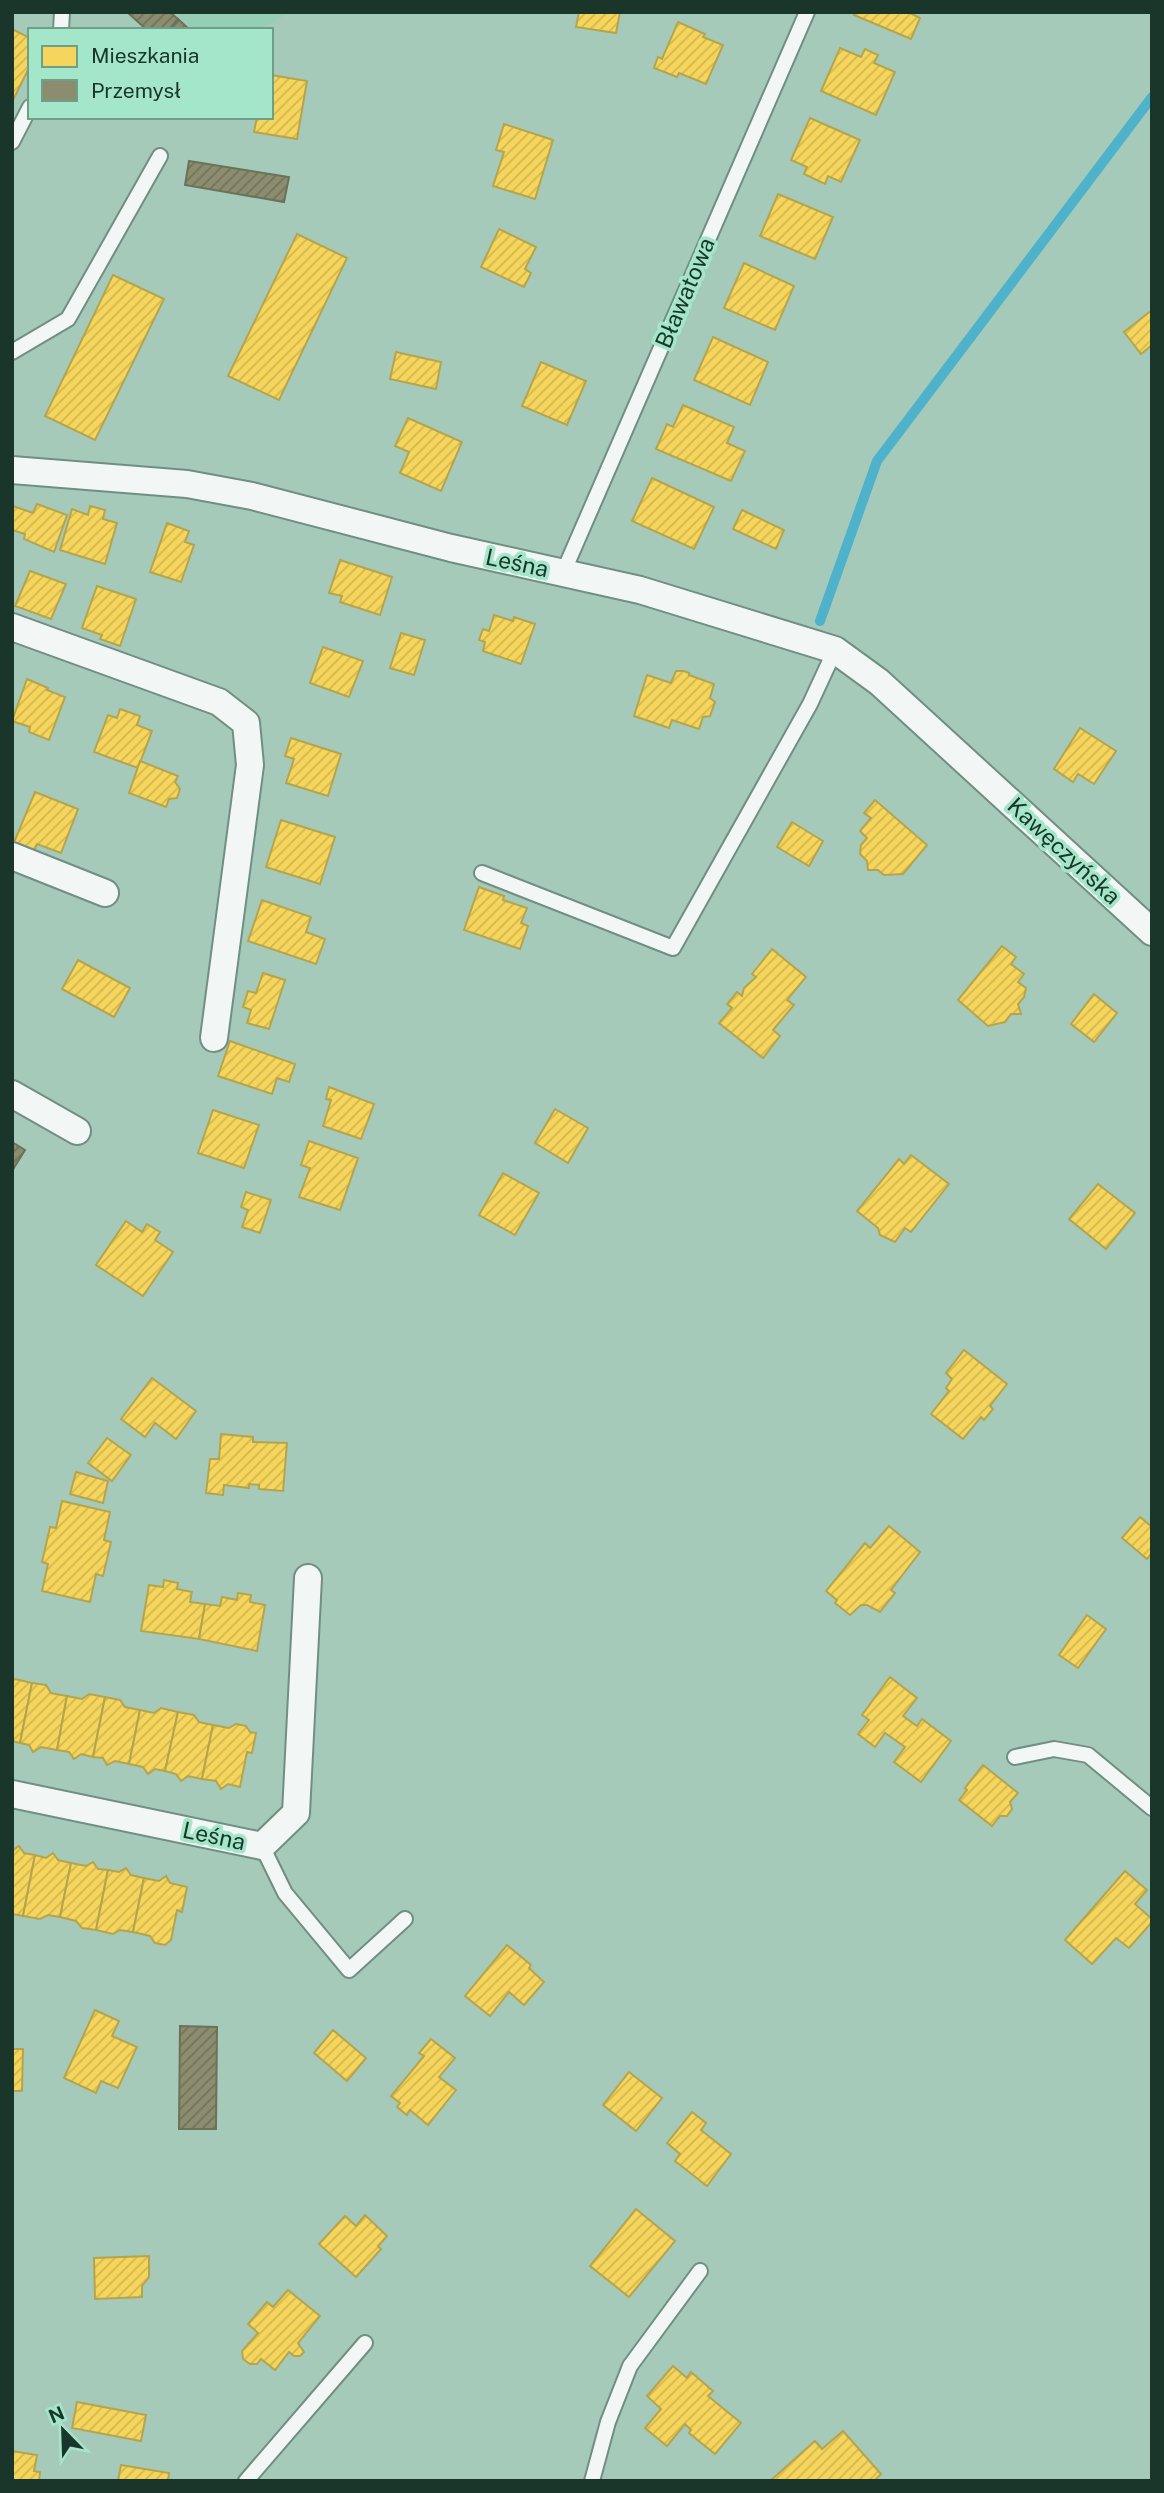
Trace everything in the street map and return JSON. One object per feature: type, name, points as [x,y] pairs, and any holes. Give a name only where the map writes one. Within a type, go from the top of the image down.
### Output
[{"type":"street","name":"Leśna","points":[[12,470],[174,483],[252,496],[451,548],[640,590],[835,650],[879,682],[941,741],[976,769]]},
{"type":"street","points":[[12,627],[219,702],[246,723],[250,765],[214,1038]]},
{"type":"street","name":"Kawęczyńska","points":[[976,769],[1075,864],[1152,932]]},
{"type":"street","points":[[12,856],[105,892]]},
{"type":"street","points":[[12,1094],[77,1131]]},
{"type":"street","name":"Leśna","points":[[12,1794],[262,1846],[296,1814],[308,1578]]},
{"type":"lane","name":"Bławatowa","points":[[563,573],[807,12]]},
{"type":"lane","points":[[12,142],[28,111]]},
{"type":"lane","points":[[12,352],[68,319],[160,156]]},
{"type":"lane","points":[[482,873],[673,947],[810,704],[835,650]]},
{"type":"lane","points":[[1015,1757],[1054,1749],[1088,1755],[1152,1808]]},
{"type":"lane","points":[[262,1846],[285,1893],[349,1970],[405,1919]]},
{"type":"lane","points":[[592,2481],[608,2422],[630,2366],[700,2271]]},
{"type":"lane","points":[[246,2481],[365,2343]]},
{"type":"shaded area","points":[[175,12],[291,12],[262,28],[192,28]]},
{"type":"building: Mieszkania","points":[[579,12],[620,12],[616,33],[576,27]]},
{"type":"building: Mieszkania","points":[[856,12],[908,12],[920,18],[911,39],[854,15]]},
{"type":"building: Mieszkania","points":[[678,22],[723,45],[706,84],[679,73],[677,77],[654,68],[658,57],[662,59]]},
{"type":"building: Mieszkania","points":[[12,29],[28,37],[28,70],[12,102]]},
{"type":"building: Mieszkania","points":[[840,48],[861,57],[865,49],[878,55],[874,63],[895,72],[876,115],[821,91]]},
{"type":"building: Mieszkania","points":[[273,75],[307,81],[297,139],[254,132],[257,119],[273,119]]},
{"type":"building: Mieszkania","points":[[810,118],[860,140],[841,182],[828,176],[825,184],[804,174],[807,167],[791,160]]},
{"type":"building: Mieszkania","points":[[504,124],[553,140],[535,199],[493,186],[504,152],[496,150]]},
{"type":"building: Mieszkania","points":[[778,194],[833,217],[815,259],[760,236]]},
{"type":"building: Mieszkania","points":[[499,229],[536,247],[525,269],[531,273],[524,287],[481,267]]},
{"type":"building: Mieszkania","points":[[297,234],[347,258],[279,400],[228,376]]},
{"type":"building: Mieszkania","points":[[744,263],[794,286],[775,330],[724,308]]},
{"type":"building: Mieszkania","points":[[113,275],[164,299],[95,440],[45,416]]},
{"type":"building: Mieszkania","points":[[1152,310],[1152,345],[1141,354],[1124,332]]},
{"type":"building: Mieszkania","points":[[713,337],[768,362],[750,405],[694,380]]},
{"type":"building: Mieszkania","points":[[396,352],[441,362],[436,389],[390,379]]},
{"type":"building: Mieszkania","points":[[541,362],[586,381],[567,425],[522,406]]},
{"type":"building: Mieszkania","points":[[683,405],[734,427],[727,443],[745,451],[731,481],[656,449],[667,424],[673,427]]},
{"type":"building: Mieszkania","points":[[408,418],[462,442],[441,491],[400,473],[409,452],[395,446]]},
{"type":"building: Mieszkania","points":[[652,478],[714,507],[694,549],[632,521]]},
{"type":"building: Mieszkania","points":[[37,504],[67,515],[54,552],[24,539],[25,534],[12,530],[13,506],[33,513]]},
{"type":"building: Mieszkania","points":[[90,506],[105,510],[103,519],[117,523],[105,564],[60,550],[72,509],[88,515]]},
{"type":"building: Mieszkania","points":[[742,510],[784,530],[776,549],[733,529]]},
{"type":"building: Mieszkania","points":[[167,523],[189,531],[185,542],[194,545],[181,582],[150,572]]},
{"type":"building: Mieszkania","points":[[340,560],[392,577],[380,615],[340,602],[342,596],[329,593]]},
{"type":"building: Mieszkania","points":[[30,571],[66,584],[51,619],[15,606]]},
{"type":"building: Mieszkania","points":[[97,586],[136,599],[120,646],[100,639],[102,635],[82,628]]},
{"type":"building: Mieszkania","points":[[494,615],[513,621],[514,617],[535,624],[521,664],[483,651],[485,642],[479,640],[483,629],[489,631]]},
{"type":"building: Mieszkania","points":[[401,633],[425,640],[414,675],[390,668]]},
{"type":"building: Mieszkania","points":[[323,647],[363,661],[349,697],[310,683]]},
{"type":"building: Mieszkania","points":[[676,671],[684,671],[714,684],[710,698],[715,702],[710,716],[703,717],[699,729],[672,720],[669,728],[634,716],[647,675],[671,683]]},
{"type":"building: Mieszkania","points":[[27,679],[65,697],[49,740],[29,732],[30,727],[12,721]]},
{"type":"building: Mieszkania","points":[[120,709],[140,716],[137,725],[152,731],[138,768],[94,752],[108,715],[117,718]]},
{"type":"building: Mieszkania","points":[[1080,728],[1116,751],[1094,784],[1078,774],[1073,782],[1054,769]]},
{"type":"building: Mieszkania","points":[[291,738],[341,754],[328,796],[286,783],[294,759],[285,756]]},
{"type":"building: Mieszkania","points":[[140,761],[178,776],[175,782],[180,789],[177,798],[169,799],[166,807],[129,793]]},
{"type":"building: Mieszkania","points":[[35,792],[78,809],[61,853],[37,844],[31,857],[12,847]]},
{"type":"building: Mieszkania","points":[[875,800],[927,845],[903,874],[884,875],[878,870],[868,870],[867,861],[860,854],[861,845],[867,838],[860,831],[871,818],[864,813]]},
{"type":"building: Mieszkania","points":[[281,820],[335,837],[320,884],[266,867]]},
{"type":"building: Mieszkania","points":[[792,822],[823,841],[809,866],[777,847]]},
{"type":"building: Mieszkania","points":[[479,887],[504,896],[503,900],[527,908],[521,923],[528,926],[520,949],[464,930]]},
{"type":"building: Mieszkania","points":[[262,900],[311,917],[306,932],[325,939],[316,964],[248,941]]},
{"type":"building: Mieszkania","points":[[1002,946],[1016,957],[1011,964],[1024,974],[1018,982],[1026,988],[1024,997],[1018,1004],[1021,1014],[1011,1014],[1005,1022],[988,1026],[958,1000]]},
{"type":"building: Mieszkania","points":[[772,949],[806,977],[787,1000],[794,1005],[773,1030],[780,1036],[763,1058],[719,1023],[732,1008],[727,1004],[737,992],[742,996],[744,988],[756,977],[752,974]]},
{"type":"building: Mieszkania","points":[[78,960],[130,988],[114,1017],[62,989]]},
{"type":"building: Mieszkania","points":[[263,973],[285,980],[269,1029],[247,1023],[251,1010],[243,1007],[248,991],[256,993]]},
{"type":"building: Mieszkania","points":[[1094,994],[1117,1013],[1094,1042],[1071,1024]]},
{"type":"building: Mieszkania","points":[[230,1041],[295,1064],[289,1082],[277,1078],[272,1094],[218,1076]]},
{"type":"building: Mieszkania","points":[[329,1087],[374,1104],[361,1139],[323,1126],[331,1100],[326,1099]]},
{"type":"building: Mieszkania","points":[[555,1109],[588,1128],[568,1163],[535,1143]]},
{"type":"building: Mieszkania","points":[[213,1110],[259,1125],[244,1168],[198,1153]]},
{"type":"building: Mieszkania","points":[[309,1141],[358,1158],[340,1210],[299,1197],[310,1168],[301,1165]]},
{"type":"building: Mieszkania","points":[[911,1155],[949,1184],[911,1232],[905,1228],[895,1242],[880,1235],[878,1228],[857,1211],[899,1159],[904,1164]]},
{"type":"building: Mieszkania","points":[[503,1173],[539,1193],[515,1235],[479,1215]]},
{"type":"building: Mieszkania","points":[[1098,1184],[1135,1213],[1106,1249],[1069,1219]]},
{"type":"building: Mieszkania","points":[[246,1192],[271,1200],[260,1233],[242,1227],[248,1210],[241,1207]]},
{"type":"building: Mieszkania","points":[[126,1221],[142,1232],[147,1224],[160,1232],[155,1240],[173,1252],[143,1296],[96,1265]]},
{"type":"building: Mieszkania","points":[[964,1350],[1007,1384],[990,1406],[993,1409],[984,1420],[981,1417],[963,1439],[931,1414],[949,1391],[946,1388],[952,1379],[946,1373]]},
{"type":"building: Mieszkania","points":[[152,1378],[196,1411],[176,1439],[155,1423],[145,1437],[121,1419]]},
{"type":"building: Mieszkania","points":[[221,1434],[253,1437],[253,1442],[287,1443],[283,1491],[259,1489],[259,1485],[249,1484],[249,1488],[224,1485],[223,1495],[206,1493],[210,1459],[219,1459]]},
{"type":"building: Mieszkania","points":[[107,1438],[131,1455],[112,1481],[88,1463]]},
{"type":"building: Mieszkania","points":[[76,1472],[108,1481],[103,1503],[70,1494]]},
{"type":"building: Mieszkania","points":[[62,1501],[110,1512],[104,1540],[111,1542],[103,1576],[96,1574],[90,1602],[42,1591],[48,1564],[42,1562],[50,1527],[56,1528]]},
{"type":"building: Mieszkania","points":[[1140,1517],[1152,1527],[1152,1553],[1147,1559],[1122,1538]]},
{"type":"building: Mieszkania","points":[[889,1526],[920,1552],[891,1590],[895,1593],[880,1612],[861,1605],[850,1615],[835,1603],[837,1600],[826,1591],[865,1543],[870,1548]]},
{"type":"building: Mieszkania","points":[[164,1580],[178,1583],[177,1589],[192,1592],[190,1602],[205,1604],[199,1639],[141,1631],[149,1585],[163,1587]]},
{"type":"building: Mieszkania","points":[[238,1593],[251,1595],[250,1602],[265,1605],[257,1651],[199,1639],[205,1604],[220,1606],[222,1597],[237,1600]]},
{"type":"building: Mieszkania","points":[[1087,1615],[1106,1629],[1078,1668],[1059,1655]]},
{"type":"building: Mieszkania","points":[[890,1677],[917,1698],[903,1716],[917,1726],[922,1719],[951,1741],[921,1782],[894,1762],[905,1747],[885,1733],[875,1747],[858,1734],[869,1720],[862,1715]]},
{"type":"building: Mieszkania","points":[[15,1679],[32,1683],[20,1743],[12,1741],[12,1681]]},
{"type":"building: Mieszkania","points":[[32,1683],[46,1685],[51,1693],[67,1696],[57,1750],[41,1747],[33,1752],[29,1745],[20,1743]]},
{"type":"building: Mieszkania","points":[[89,1694],[105,1697],[93,1757],[81,1754],[74,1759],[69,1752],[57,1750],[67,1696],[82,1699]]},
{"type":"building: Mieszkania","points":[[105,1697],[120,1700],[125,1707],[140,1710],[129,1764],[115,1761],[107,1765],[103,1758],[93,1757]]},
{"type":"building: Mieszkania","points":[[161,1708],[178,1712],[165,1771],[155,1769],[148,1774],[143,1767],[129,1764],[140,1710],[154,1713]]},
{"type":"building: Mieszkania","points":[[178,1712],[194,1715],[199,1722],[213,1725],[202,1779],[188,1776],[181,1781],[176,1774],[165,1771]]},
{"type":"building: Mieszkania","points":[[236,1724],[246,1726],[250,1732],[256,1733],[252,1753],[247,1752],[240,1787],[228,1784],[221,1789],[216,1781],[202,1779],[213,1725],[229,1728]]},
{"type":"building: Mieszkania","points":[[983,1765],[1018,1793],[1010,1802],[1012,1809],[1007,1816],[1000,1816],[992,1826],[959,1800]]},
{"type":"building: Mieszkania","points":[[19,1846],[24,1853],[35,1855],[23,1916],[12,1914],[12,1851]]},
{"type":"building: Mieszkania","points":[[53,1853],[58,1860],[71,1863],[60,1917],[48,1915],[40,1919],[23,1916],[35,1855],[46,1858]]},
{"type":"building: Mieszkania","points":[[93,1862],[98,1869],[108,1870],[96,1930],[82,1928],[76,1921],[60,1917],[71,1863],[86,1866]]},
{"type":"building: Mieszkania","points":[[126,1868],[131,1875],[144,1878],[133,1932],[120,1930],[113,1934],[96,1930],[108,1870],[119,1872]]},
{"type":"building: Mieszkania","points":[[1125,1871],[1147,1890],[1135,1904],[1152,1922],[1129,1948],[1116,1938],[1092,1964],[1065,1940]]},
{"type":"building: Mieszkania","points":[[166,1876],[170,1883],[187,1887],[182,1912],[177,1910],[171,1940],[165,1945],[155,1943],[150,1936],[133,1932],[144,1878],[159,1881]]},
{"type":"building: Mieszkania","points":[[507,1945],[531,1965],[529,1968],[544,1982],[524,2005],[509,1992],[490,2016],[465,1996]]},
{"type":"building: Mieszkania","points":[[95,2010],[119,2021],[112,2036],[137,2047],[118,2088],[101,2081],[96,2093],[64,2078]]},
{"type":"building: Mieszkania","points":[[333,2030],[366,2058],[347,2081],[314,2053]]},
{"type":"building: Mieszkania","points":[[431,2039],[455,2058],[439,2077],[456,2090],[428,2125],[410,2110],[407,2115],[397,2107],[400,2103],[391,2096],[424,2056],[419,2053]]},
{"type":"building: Mieszkania","points":[[12,2049],[23,2049],[22,2091],[12,2091]]},
{"type":"building: Mieszkania","points":[[629,2072],[662,2098],[636,2131],[603,2105]]},
{"type":"building: Mieszkania","points":[[692,2112],[706,2123],[701,2130],[731,2154],[707,2186],[675,2161],[680,2154],[667,2143]]},
{"type":"building: Mieszkania","points":[[636,2209],[675,2241],[629,2297],[590,2266]]},
{"type":"building: Mieszkania","points":[[365,2215],[387,2236],[378,2246],[381,2249],[356,2277],[319,2244],[345,2216],[356,2226]]},
{"type":"building: Mieszkania","points":[[149,2256],[149,2277],[142,2286],[142,2297],[95,2299],[94,2258]]},
{"type":"building: Mieszkania","points":[[288,2290],[320,2316],[298,2343],[304,2352],[300,2356],[294,2356],[289,2352],[275,2370],[261,2359],[257,2364],[250,2364],[243,2359],[242,2351],[258,2333],[248,2324],[267,2302],[273,2307]]},
{"type":"building: Mieszkania","points":[[673,2366],[687,2378],[691,2372],[713,2391],[708,2396],[741,2423],[715,2454],[689,2433],[691,2430],[685,2424],[667,2446],[645,2428],[661,2409],[647,2396]]},
{"type":"building: Mieszkania","points":[[77,2402],[146,2415],[141,2441],[72,2428]]},
{"type":"building: Mieszkania","points":[[843,2431],[881,2474],[874,2481],[770,2481],[815,2441],[822,2449]]},
{"type":"building: Mieszkania","points":[[12,2451],[37,2455],[34,2471],[40,2472],[39,2481],[12,2481]]},
{"type":"building: Mieszkania","points":[[121,2465],[169,2473],[168,2481],[118,2481]]},
{"type":"building: Przemysł","points":[[127,12],[170,12],[178,19],[171,28],[145,28]]},
{"type":"building: Przemysł","points":[[178,19],[188,28],[171,28]]},
{"type":"building: Przemysł","points":[[189,161],[289,177],[284,202],[185,185]]},
{"type":"building: Przemysł","points":[[12,1142],[25,1150],[12,1171]]},
{"type":"building: Przemysł","points":[[180,2026],[217,2027],[216,2129],[179,2129]]},
{"type":"waterway","points":[[820,621],[877,461],[1152,97]]}]
